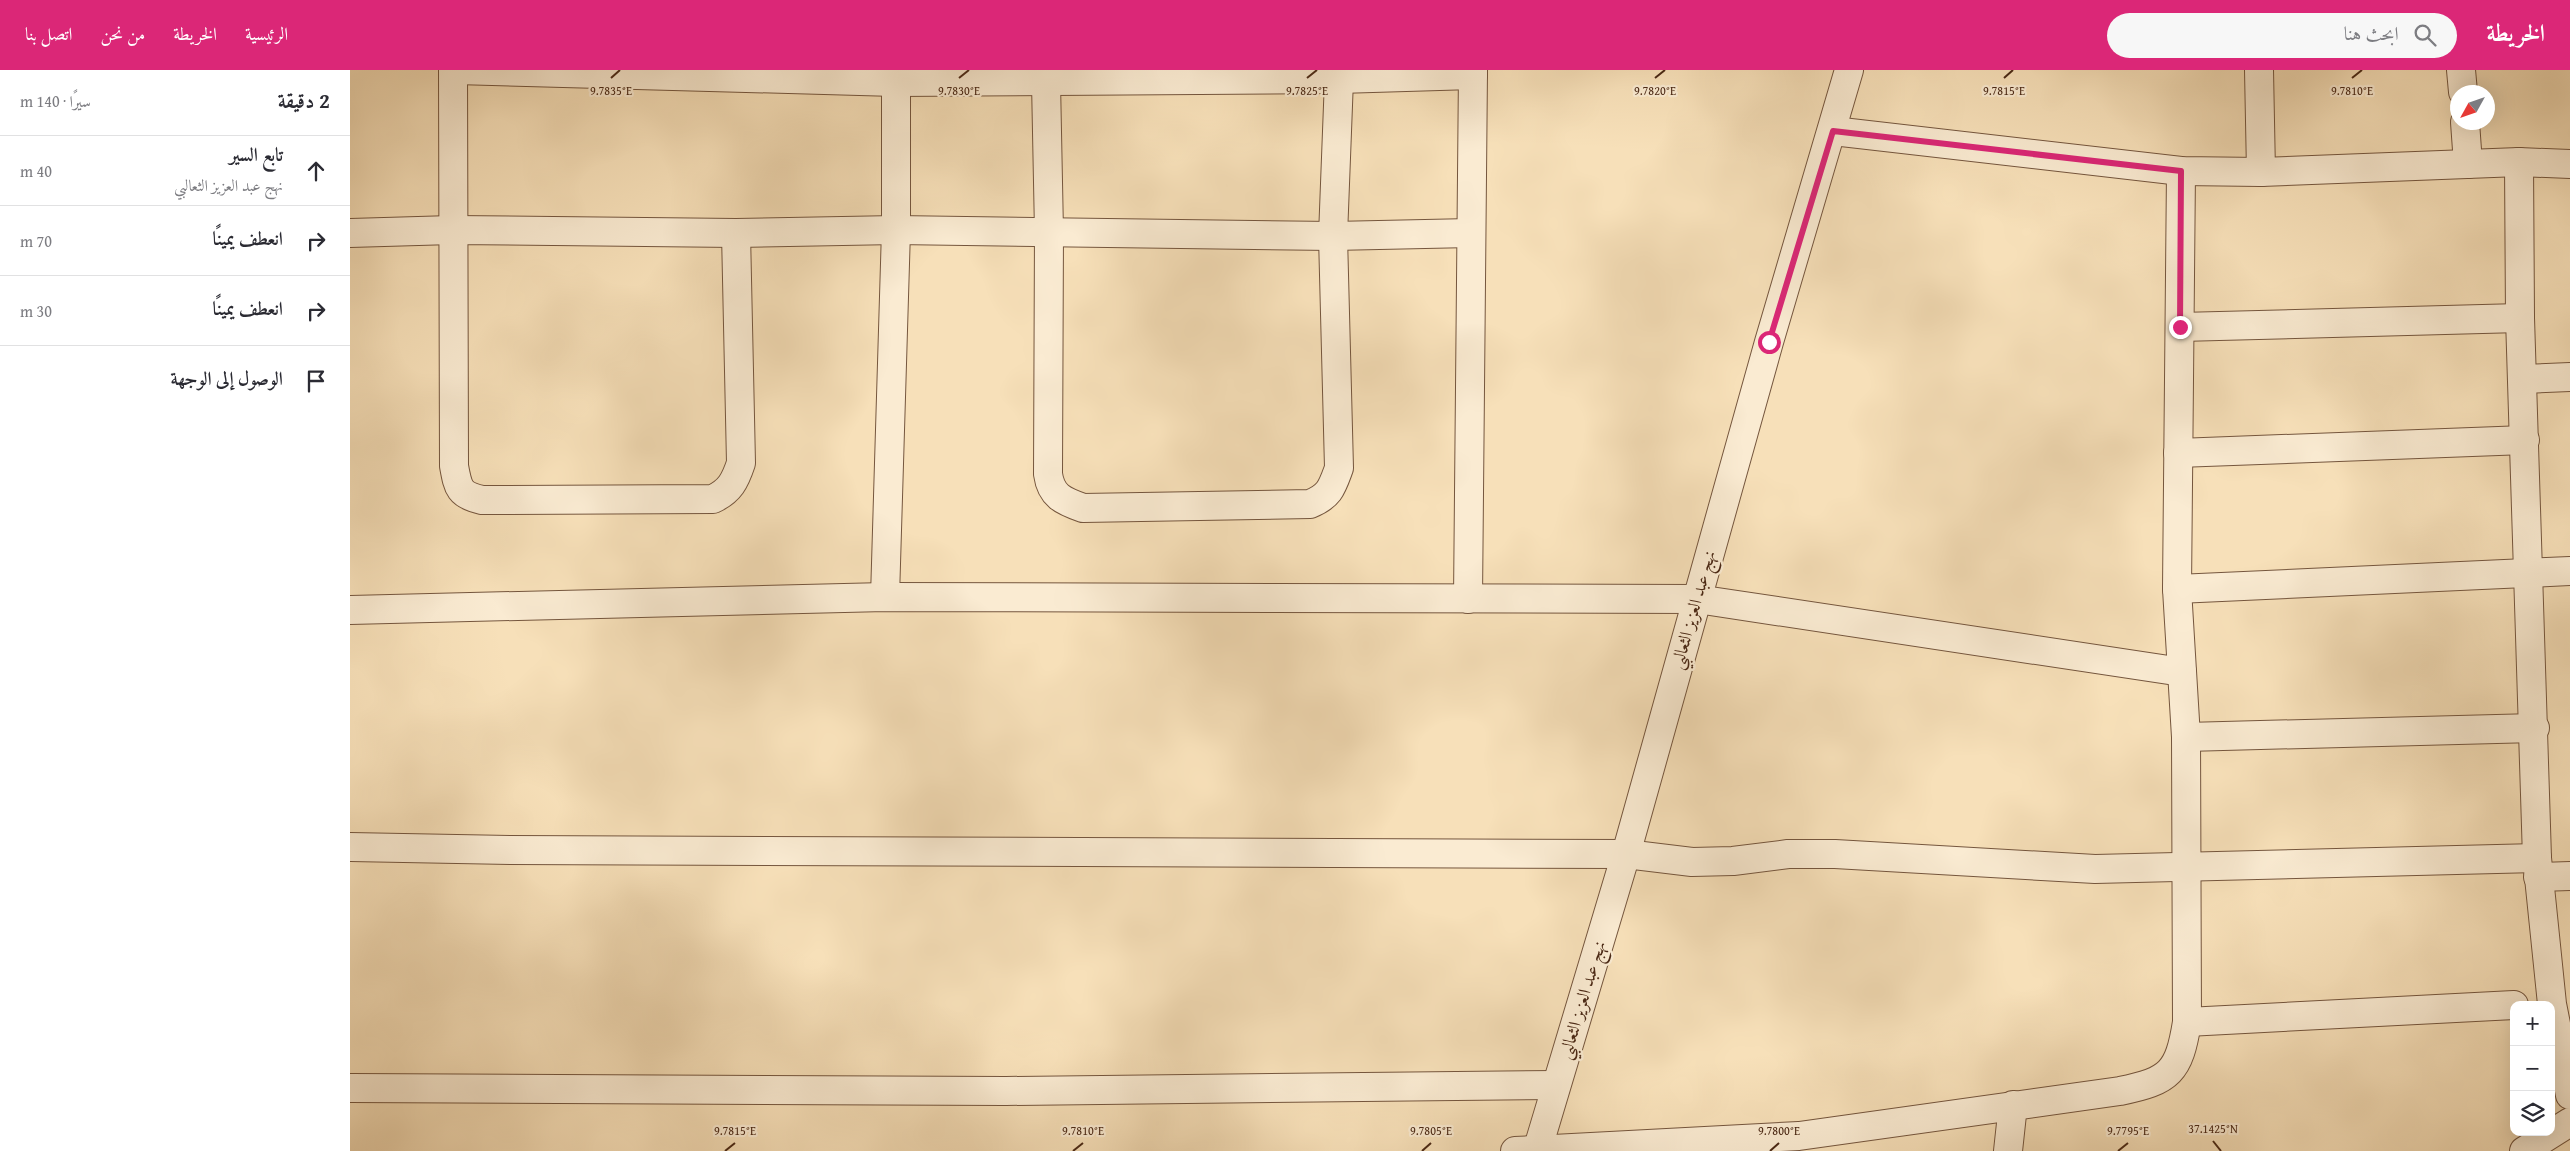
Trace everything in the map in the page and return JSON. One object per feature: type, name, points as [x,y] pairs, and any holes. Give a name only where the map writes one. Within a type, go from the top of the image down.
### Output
[{"type":"street","points":[[736,233],[741,463],[736,480],[726,493],[713,499],[482,500],[469,497],[458,488],[454,466],[452,230],[455,70],[895,76],[1046,82],[1339,79],[1473,73],[1468,599]]},
{"type":"street","name":"نهج عبد العزيز الثعالبي","points":[[1530,1150],[1556,1084],[1626,854],[1769,342],[1833,131],[1849,70]]},
{"type":"street","points":[[2259,70],[2261,172]]},
{"type":"street","points":[[2462,70],[2463,85]]},
{"type":"street","points":[[884,597],[896,230],[895,76]]},
{"type":"street","points":[[1046,82],[1049,232],[1049,486],[1055,495],[1065,502],[1083,508],[1310,504],[1324,498],[1340,468],[1333,236],[1339,79]]},
{"type":"street","points":[[2466,130],[2468,164]]},
{"type":"street","points":[[1833,131],[2181,171],[2261,172],[2519,162],[2570,164]]},
{"type":"street","points":[[2519,162],[2520,318],[2530,574],[2540,1001]]},
{"type":"street","points":[[1530,1150],[1799,1143],[2012,1105],[2120,1091],[2145,1086],[2160,1080],[2171,1071],[2180,1056],[2187,1022],[2186,737],[2178,589],[2181,171]]},
{"type":"street","points":[[350,233],[452,230],[736,233],[896,230],[1333,236],[1471,233]]},
{"type":"street","points":[[2180,327],[2520,318]]},
{"type":"street","points":[[2523,379],[2570,377]]},
{"type":"street","points":[[2178,454],[2525,440]]},
{"type":"street","points":[[2178,589],[2570,571]]},
{"type":"street","points":[[350,610],[884,597],[1697,599],[1876,624],[2182,672]]},
{"type":"street","points":[[2186,737],[2534,728]]},
{"type":"street","points":[[350,847],[531,850],[1626,854],[1692,862],[1733,861],[1788,854],[1835,854],[2095,869],[2538,868],[2570,876]]},
{"type":"street","points":[[2187,1022],[2510,1006]]},
{"type":"street","points":[[2554,1046],[2570,1095]]},
{"type":"street","points":[[350,1088],[1006,1091],[1556,1084]]},
{"type":"street","points":[[2008,1151],[2012,1105]]},
{"type":"street","points":[[2524,1151],[2570,1122]]},
{"type":"route","points":[[1769,342],[1833,131],[2181,171],[2180,327]]}]
